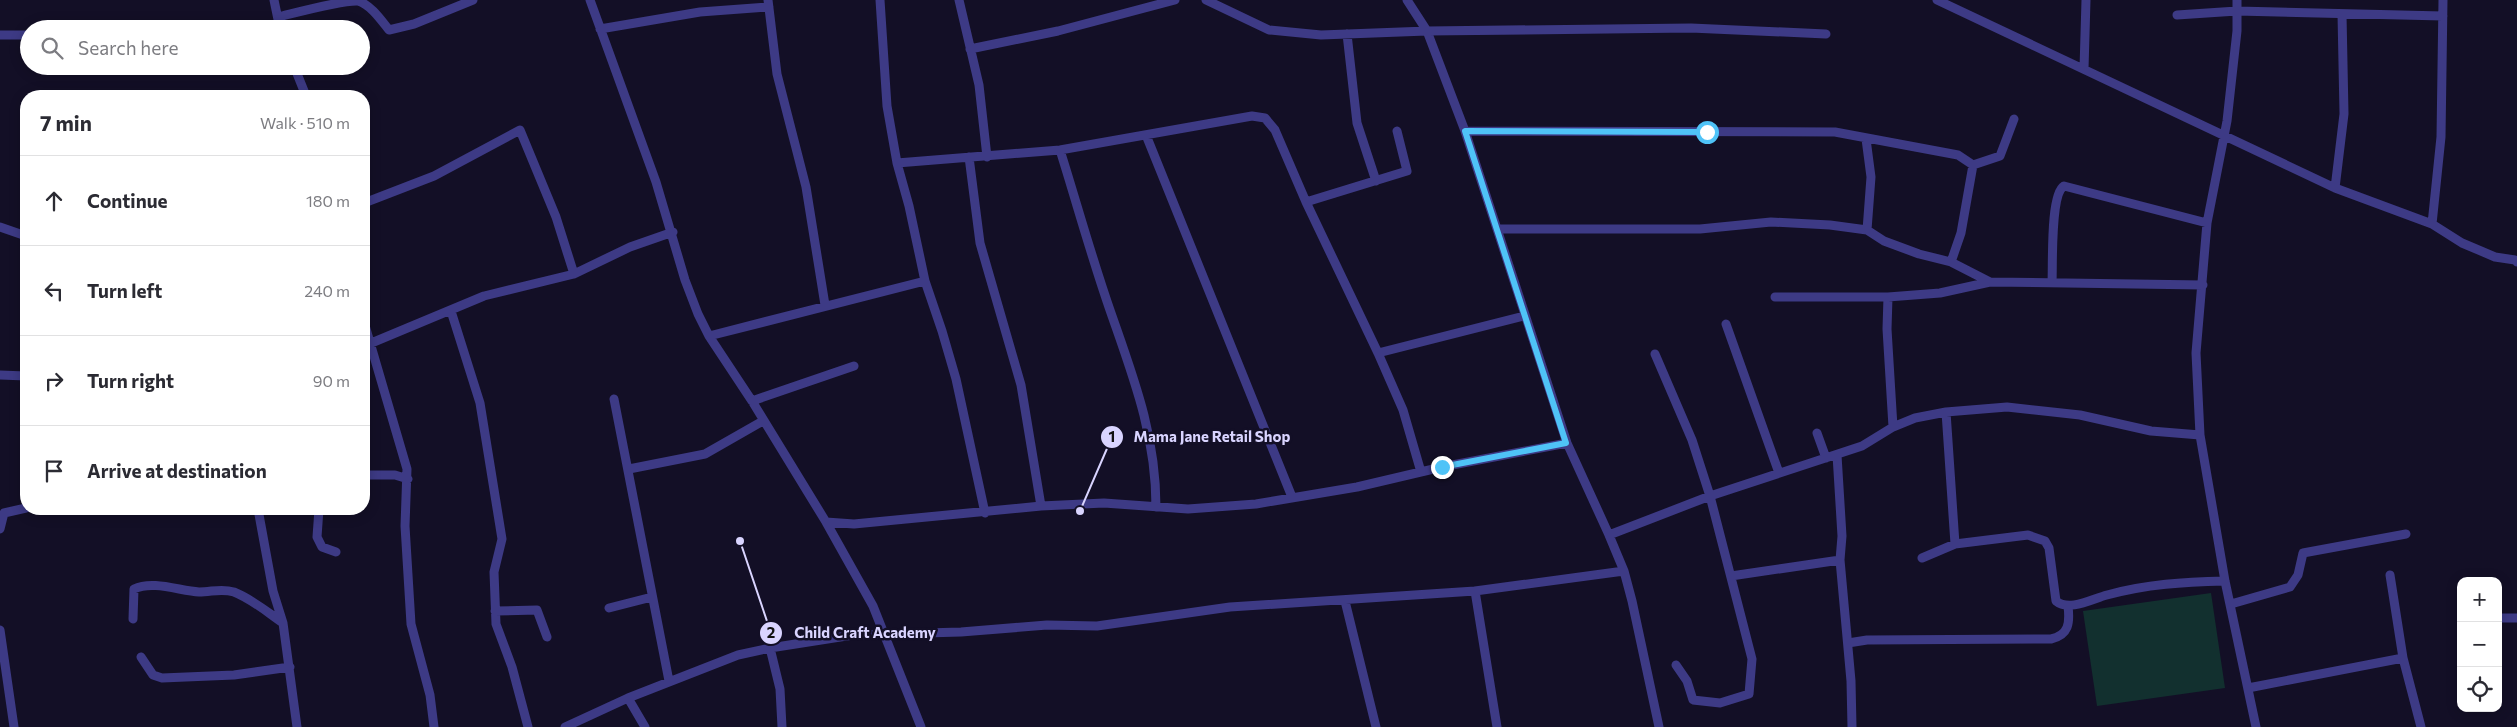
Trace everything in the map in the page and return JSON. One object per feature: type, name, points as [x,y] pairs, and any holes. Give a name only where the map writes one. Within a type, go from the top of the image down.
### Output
[{"type":"street","points":[[274,0],[278,20]]},
{"type":"street","points":[[278,17],[336,2],[358,1],[373,11],[388,30],[414,24],[449,4],[474,0]]},
{"type":"street","points":[[590,0],[673,232],[685,280],[709,336],[752,401],[826,522],[873,606],[882,633],[921,727]]},
{"type":"street","points":[[880,0],[887,106],[897,163],[909,206],[924,281],[942,331],[956,379],[986,513]]},
{"type":"street","points":[[959,0],[979,85],[988,157]]},
{"type":"street","points":[[970,49],[1058,31],[1175,0]]},
{"type":"street","points":[[1206,0],[1270,30],[1321,35],[1427,31],[1691,28],[1826,34]]},
{"type":"street","points":[[1407,0],[1427,31],[1465,131],[1566,443],[1624,571],[1659,727]]},
{"type":"street","points":[[1937,0],[2335,188],[2432,224],[2462,243],[2495,257],[2515,260],[2517,262]]},
{"type":"street","points":[[2084,69],[2086,0]]},
{"type":"street","points":[[2237,0],[2237,31],[2224,137],[2207,223],[2196,353],[2200,435],[2225,580],[2256,727]]},
{"type":"street","points":[[2432,224],[2441,137],[2444,0]]},
{"type":"street","points":[[600,29],[700,12],[768,3],[777,74],[806,187],[825,305]]},
{"type":"street","points":[[2177,15],[2237,11],[2443,16]]},
{"type":"street","points":[[2335,188],[2344,114],[2342,14]]},
{"type":"street","points":[[1347,34],[1357,122],[1376,181]]},
{"type":"street","points":[[0,35],[20,35]]},
{"type":"street","points":[[298,75],[304,90]]},
{"type":"street","points":[[897,163],[1060,150],[1252,116],[1266,118],[1274,130],[1403,410],[1421,472]]},
{"type":"street","points":[[1973,165],[2000,156],[2014,119]]},
{"type":"street","points":[[370,201],[434,176],[520,130],[556,217],[574,274]]},
{"type":"street","points":[[1306,202],[1408,172],[1397,131]]},
{"type":"street","points":[[1465,131],[1835,132],[1958,155],[1973,165]]},
{"type":"street","points":[[1146,135],[1292,497]]},
{"type":"street","points":[[1866,139],[1871,177],[1867,230]]},
{"type":"street","points":[[1060,150],[1111,313],[1124,345],[1151,439],[1156,478],[1156,507]]},
{"type":"street","points":[[969,157],[980,243],[1021,385],[1042,506]]},
{"type":"street","points":[[1951,262],[1961,233],[1973,165]]},
{"type":"street","points":[[2052,282],[2053,236],[2058,192],[2064,186],[2207,223]]},
{"type":"street","points":[[1498,229],[1700,228],[1771,222],[1830,225],[1867,230],[1884,241],[1919,254],[1951,262],[1990,282]]},
{"type":"street","points":[[0,227],[20,234]]},
{"type":"street","points":[[370,344],[484,296],[574,274],[630,247],[673,232]]},
{"type":"street","points":[[709,336],[924,281]]},
{"type":"street","points":[[1774,296],[1888,296],[1940,293],[1990,282],[2203,284]]},
{"type":"street","points":[[1888,296],[1887,329],[1893,427]]},
{"type":"street","points":[[451,311],[480,403],[502,539],[494,572],[496,624],[512,668],[528,727]]},
{"type":"street","points":[[1378,353],[1524,316]]},
{"type":"street","points":[[1726,324],[1779,473]]},
{"type":"street","points":[[1656,354],[1692,440],[1710,496],[1752,660],[1749,694],[1720,702],[1693,700],[1687,682],[1676,666]]},
{"type":"street","points":[[370,363],[403,454],[408,479],[405,526],[411,624],[430,695],[434,727]]},
{"type":"street","points":[[752,401],[854,366]]},
{"type":"street","points":[[0,375],[20,376]]},
{"type":"street","points":[[614,399],[669,681]]},
{"type":"street","points":[[1609,535],[1710,496],[1862,446],[1893,427],[1915,418],[1946,412],[2007,407],[2080,415],[2151,431],[2200,435]]},
{"type":"street","points":[[1946,412],[1955,544]]},
{"type":"street","points":[[629,469],[705,454],[763,421]]},
{"type":"street","points":[[1817,434],[1826,458]]},
{"type":"street","points":[[826,522],[854,524],[918,517],[986,513],[1042,506],[1104,503],[1188,509],[1256,504],[1357,487],[1566,443]]},
{"type":"street","points":[[1837,455],[1842,536],[1840,560],[1848,643],[1852,727]]},
{"type":"street","points":[[370,475],[395,475],[408,479]]},
{"type":"street","points":[[0,529],[4,513],[20,509]]},
{"type":"street","points":[[259,515],[273,591],[283,623],[297,727]]},
{"type":"street","points":[[318,515],[317,537],[322,547],[336,552]]},
{"type":"street","points":[[2231,604],[2290,587],[2298,575],[2303,553],[2406,534]]},
{"type":"street","points":[[1922,558],[1955,544],[2028,535],[2045,541],[2049,548],[2056,602],[2068,606],[2138,586],[2165,582],[2225,580]]},
{"type":"street","points":[[1731,576],[1840,560]]},
{"type":"street","points":[[565,727],[628,698],[738,655],[853,635],[961,632],[1047,625],[1097,626],[1230,607],[1345,601],[1475,591],[1624,571]]},
{"type":"street","points":[[2390,576],[2403,658],[2421,727]]},
{"type":"street","points":[[133,619],[134,589],[146,586],[200,592],[221,589],[234,592],[248,599],[283,623]]},
{"type":"street","points":[[1475,591],[1497,727]]},
{"type":"street","points":[[609,608],[652,597]]},
{"type":"street","points":[[1345,601],[1376,727]]},
{"type":"street","points":[[1848,643],[1867,640],[2051,639],[2060,637],[2067,630],[2070,623],[2068,606]]},
{"type":"street","points":[[496,611],[537,610],[547,637]]},
{"type":"street","points":[[2502,618],[2517,618]]},
{"type":"street","points":[[0,630],[4,691],[14,727]]},
{"type":"street","points":[[770,648],[780,689],[782,727]]},
{"type":"street","points":[[141,656],[152,675],[162,678],[234,675],[290,667]]},
{"type":"street","points":[[2248,688],[2403,658]]},
{"type":"street","points":[[628,698],[645,727]]},
{"type":"green space","points":[[2211,593],[2225,688],[2097,706],[2083,611]]},
{"type":"place","name":"Mama Jane Retail Shop","points":[[1080,511]]},
{"type":"place","name":"Child Craft Academy","points":[[740,541]]},
{"type":"route","points":[[1442,467],[1566,443],[1465,131],[1707,132]]}]
